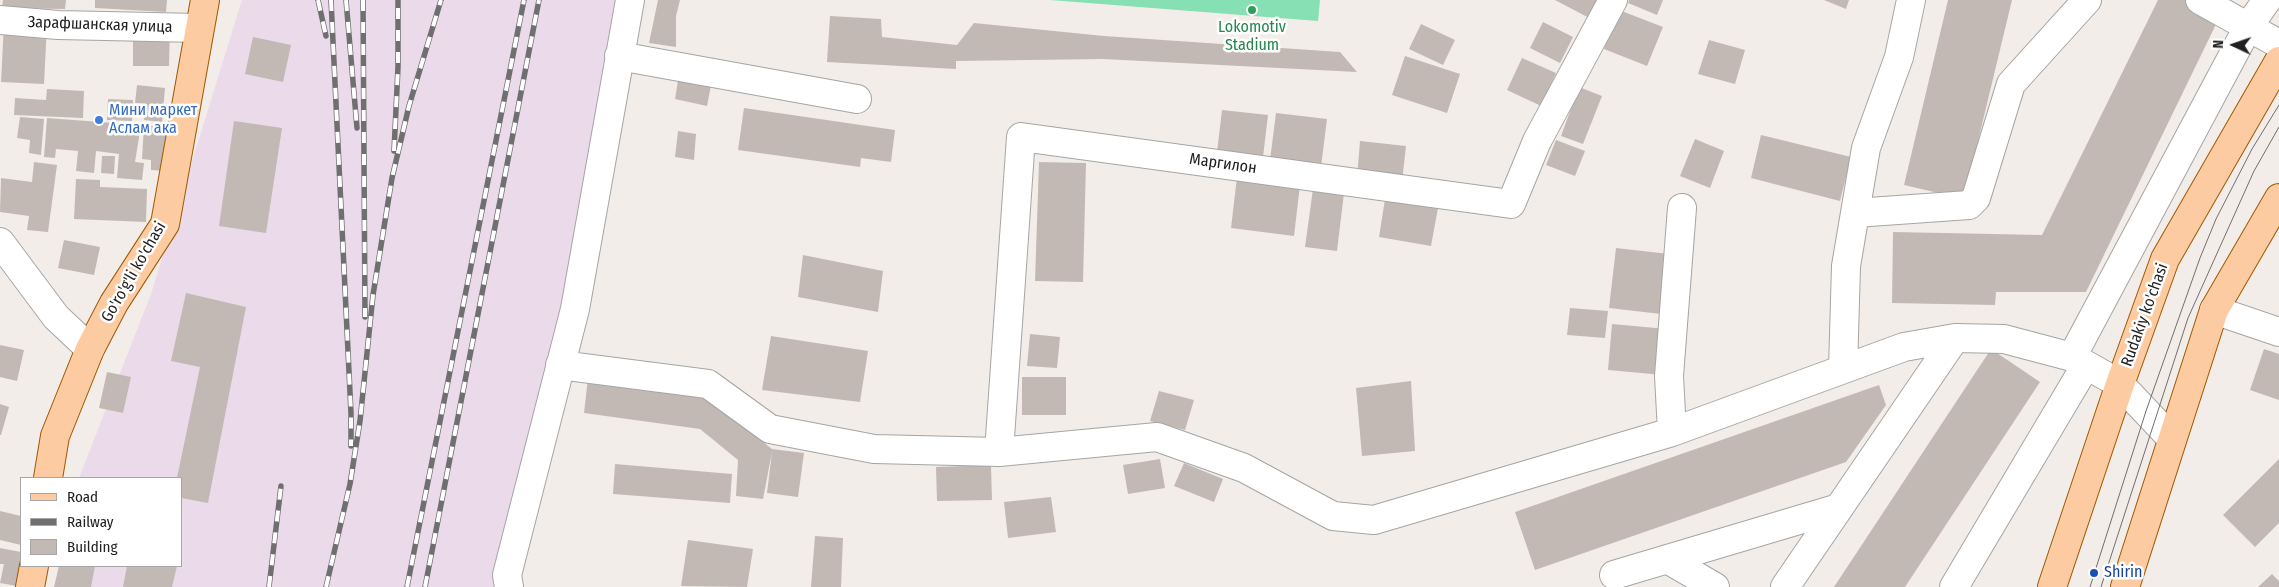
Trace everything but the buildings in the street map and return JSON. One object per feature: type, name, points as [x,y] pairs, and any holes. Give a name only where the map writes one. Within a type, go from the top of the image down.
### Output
[{"type":"main road","name":"Go'ro'g'li ko'chasi","points":[[48,477],[56,436],[90,349],[114,303],[165,224],[205,0]]},
{"type":"main road","name":"Rudakiy ko'chasi","points":[[2052,587],[2120,384],[2165,259],[2279,61]]},
{"type":"main road","points":[[2125,587],[2214,310],[2279,198]]},
{"type":"main road","points":[[30,587],[34,567]]},
{"type":"street","points":[[509,587],[507,575],[575,309],[630,0]]},
{"type":"street","name":"Маргилон","points":[[999,452],[1022,137],[1511,204],[1537,141],[1613,0]]},
{"type":"street","points":[[1843,369],[1846,266],[1866,148],[1899,57],[1911,0]]},
{"type":"street","points":[[1855,213],[1969,205],[1976,198],[2011,84],[2088,0]]},
{"type":"street","points":[[2200,0],[2279,44]]},
{"type":"street","points":[[1954,587],[2079,361],[2248,27],[2267,0]]},
{"type":"street","name":"Зарафшанская улица","points":[[0,20],[58,25],[199,28]]},
{"type":"street","points":[[619,56],[857,99]]},
{"type":"street","points":[[1672,432],[1669,376],[1682,208]]},
{"type":"street","points":[[0,242],[56,317],[90,349]]},
{"type":"street","points":[[2214,310],[2279,332]]},
{"type":"street","points":[[560,365],[708,384],[770,429],[874,449],[999,452],[1157,436],[1244,468],[1333,516],[1374,520],[1672,432],[1904,347],[1955,338],[2004,339],[2079,361],[2120,384],[2172,439]]},
{"type":"street","points":[[1785,587],[1955,338]]},
{"type":"street","points":[[1614,575],[1839,508]]},
{"type":"street","points":[[1667,559],[1715,587]]},
{"type":"shaded area","points":[[242,0],[624,0],[504,587],[55,587],[59,567],[182,567],[182,477],[79,477],[151,294]]},
{"type":"green space","name":"Lokomotiv Stadium","points":[[1050,0],[1320,0],[1318,21]]},
{"type":"tram line","points":[[2090,587],[2146,411],[2200,258],[2216,219],[2252,149],[2279,105]]},
{"type":"tram line","points":[[2101,587],[2188,318],[2254,171],[2279,127]]},
{"type":"railway","points":[[318,0],[326,36]]},
{"type":"railway","points":[[331,0],[351,446]]},
{"type":"railway","points":[[346,0],[357,128]]},
{"type":"railway","points":[[363,0],[365,317]]},
{"type":"railway","points":[[394,151],[398,67],[398,0]]},
{"type":"railway","points":[[326,587],[350,484],[360,421],[373,295],[392,178],[409,106],[441,0]]},
{"type":"railway","points":[[407,587],[524,0]]},
{"type":"railway","points":[[425,587],[539,0]]},
{"type":"railway","points":[[269,587],[281,486]]},
{"type":"place","name":"Lokomotiv Stadium","points":[[1252,10]]},
{"type":"place","name":"Мини маркет Аслам ака","points":[[99,120]]},
{"type":"place","name":"Shirin","points":[[2094,573]]}]
